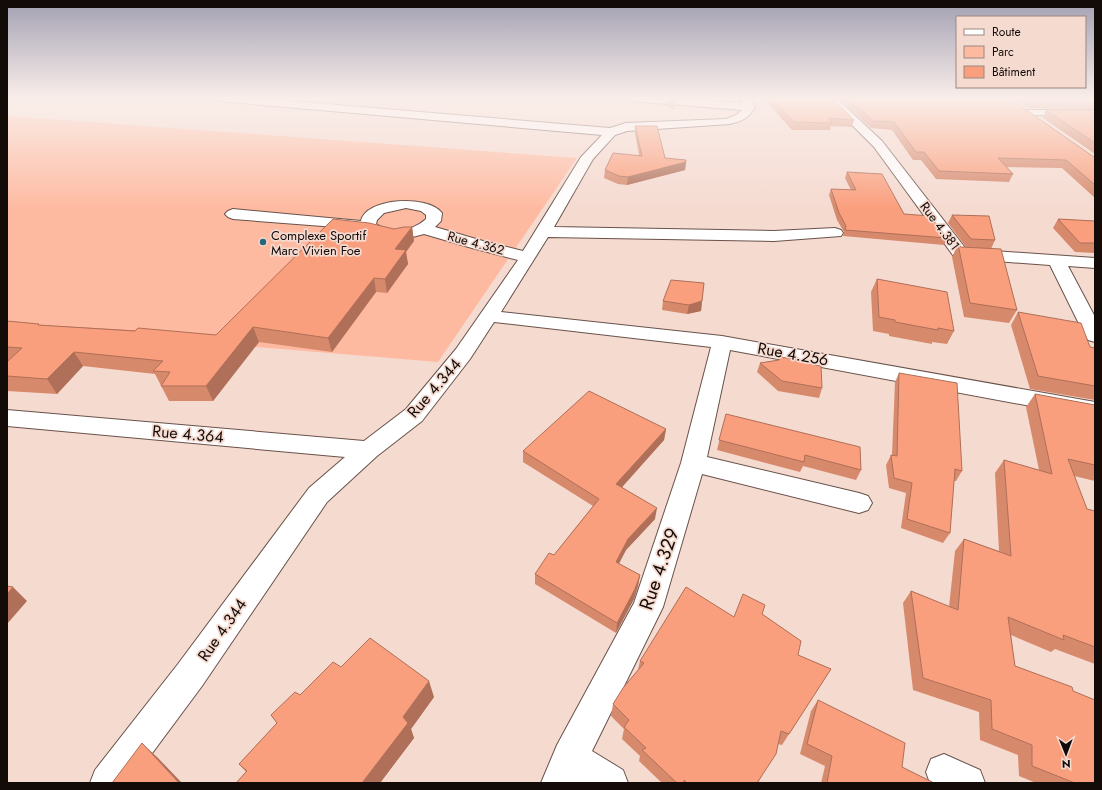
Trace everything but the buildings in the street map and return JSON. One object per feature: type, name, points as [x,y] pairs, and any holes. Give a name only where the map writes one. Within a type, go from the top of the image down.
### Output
[{"type":"street","name":"Rue 4.344","points":[[108,783],[190,675],[318,495],[368,450],[414,415],[463,354],[528,257],[588,157],[608,135]]},
{"type":"street","name":"Rue 4.381","points":[[868,135],[878,144],[961,254],[1095,262]]},
{"type":"street","points":[[233,214],[368,226],[373,230],[388,235],[407,234],[425,229],[434,221],[435,216],[429,209],[415,205],[396,205],[380,210],[369,218],[368,226]]},
{"type":"street","name":"Rue 4.362","points":[[425,229],[478,245],[528,257]]},
{"type":"street","points":[[542,232],[774,236],[835,233]]},
{"type":"street","points":[[1056,260],[1095,336]]},
{"type":"street","name":"Rue 4.256","points":[[488,316],[722,342],[1095,410]]},
{"type":"street","name":"Rue 4.329","points":[[564,771],[648,607],[693,463],[722,342]]},
{"type":"street","name":"Rue 4.364","points":[[7,418],[368,450]]},
{"type":"street","points":[[693,463],[859,503]]},
{"type":"street","points":[[564,771],[610,783]]},
{"type":"green space","name":"Complexe Sportif Marc Vivien Foe","points":[[7,135],[264,135],[577,158],[438,362],[7,326]]},
{"type":"place","name":"Complexe Sportif Marc Vivien Foe","points":[[263,242]]}]
